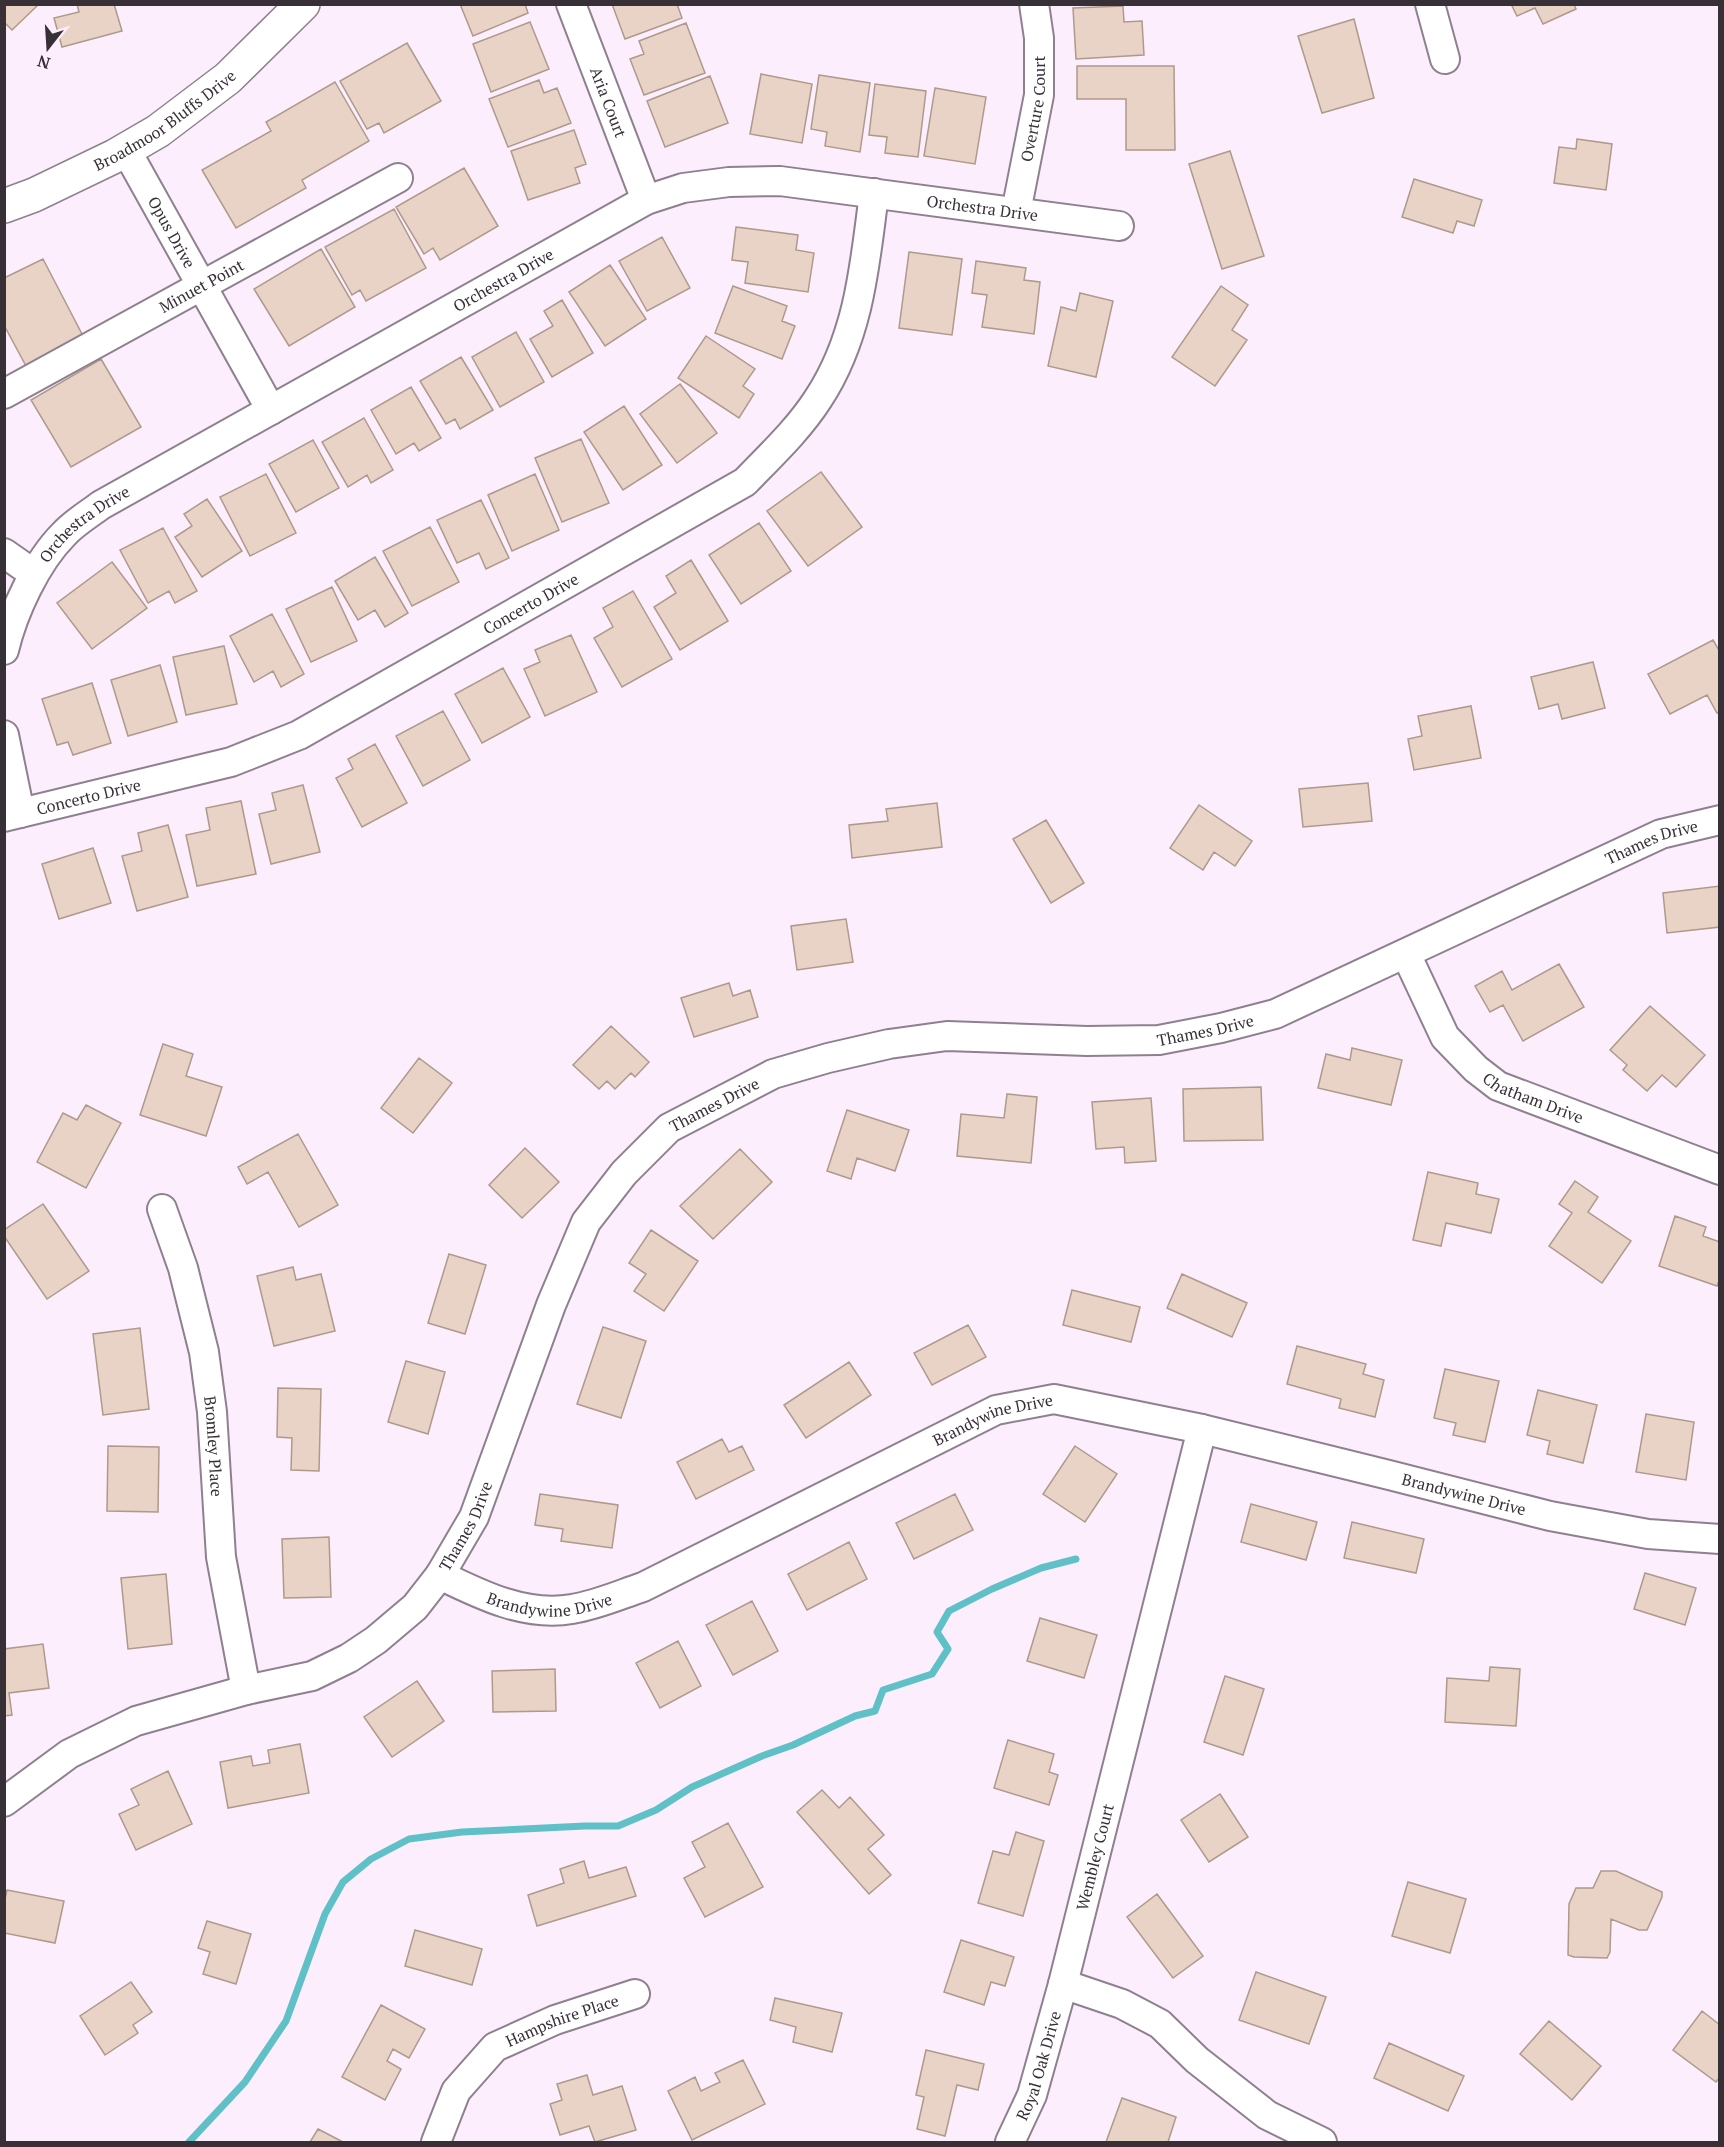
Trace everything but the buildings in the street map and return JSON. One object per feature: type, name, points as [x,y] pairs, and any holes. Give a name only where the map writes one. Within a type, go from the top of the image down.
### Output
[{"type":"street","name":"Broadmoor Bluffs Drive","points":[[4,206],[34,195],[126,150],[158,131],[228,78],[303,4]]},
{"type":"street","name":"Aria Court","points":[[571,4],[646,200]]},
{"type":"street","name":"Overture Court","points":[[1016,212],[1039,95],[1039,38],[1035,4]]},
{"type":"street","points":[[1430,4],[1445,59]]},
{"type":"street","name":"Opus Drive","points":[[126,150],[271,410]]},
{"type":"street","name":"Minuet Point","points":[[4,394],[398,178]]},
{"type":"street","name":"Orchestra Drive","points":[[4,650],[11,624],[34,574],[64,534],[101,505],[646,200],[683,188],[729,182],[780,181],[1119,226]]},
{"type":"street","name":"Concerto Drive","points":[[12,815],[231,762],[299,735],[745,482],[817,400],[839,362],[853,324],[862,286],[874,193]]},
{"type":"street","points":[[4,553],[34,574]]},
{"type":"street","points":[[4,735],[12,815]]},
{"type":"street","name":"Thames Drive","points":[[4,1802],[69,1754],[136,1721],[246,1690],[312,1676],[349,1658],[376,1640],[415,1607],[440,1575],[474,1517],[551,1305],[586,1222],[624,1173],[669,1128],[773,1074],[889,1044],[947,1036],[1087,1041],[1159,1040],[1221,1028],[1275,1014],[1661,834],[1719,820]]},
{"type":"street","name":"Chatham Drive","points":[[1406,954],[1445,1037],[1476,1069],[1498,1086],[1719,1170]]},
{"type":"street","name":"Bromley Place","points":[[162,1209],[183,1268],[204,1352],[212,1412],[221,1557],[246,1690]]},
{"type":"street","name":"Brandywine Drive","points":[[440,1575],[484,1597],[519,1607],[544,1611],[571,1609],[597,1603],[643,1587],[996,1410],[1054,1399],[1202,1429],[1550,1516],[1648,1534],[1719,1539]]},
{"type":"street","name":"Wembley Court","points":[[1063,1984],[1202,1429]]},
{"type":"street","points":[[1063,1984],[1122,2004],[1160,2024],[1197,2060],[1267,2115],[1322,2142]]},
{"type":"street","name":"Royal Oak Drive","points":[[1010,2142],[1032,2095],[1063,1984]]},
{"type":"street","name":"Hampshire Place","points":[[436,2142],[456,2091],[495,2047],[555,2020],[635,1994]]},
{"type":"waterway","points":[[189,2142],[245,2082],[286,2021],[325,1914],[343,1882],[371,1859],[409,1839],[462,1832],[618,1826],[656,1810],[692,1787],[793,1745],[855,1716],[875,1711],[883,1690],[932,1674],[948,1649],[937,1632],[949,1611],[1041,1568],[1076,1559]]}]
